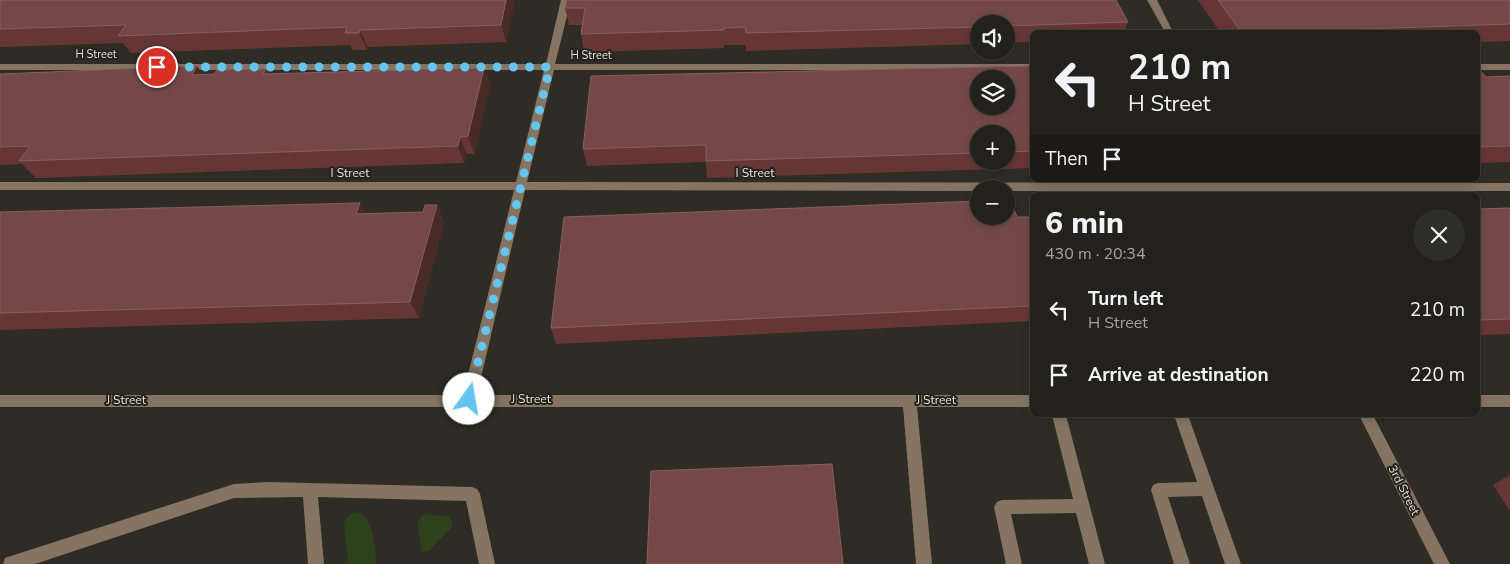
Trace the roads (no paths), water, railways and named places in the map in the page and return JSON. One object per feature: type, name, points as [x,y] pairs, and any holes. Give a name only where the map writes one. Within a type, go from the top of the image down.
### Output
[{"type":"street","points":[[469,399],[566,0]]},
{"type":"street","points":[[1152,0],[1168,30]]},
{"type":"street","name":"H Street","points":[[0,67],[1030,67]]},
{"type":"street","points":[[1480,67],[1510,67]]},
{"type":"street","name":"I Street","points":[[0,186],[1510,188]]},
{"type":"street","name":"J Street","points":[[0,401],[469,399],[1030,401]]},
{"type":"street","points":[[909,400],[924,564]]},
{"type":"street","points":[[1480,402],[1510,402]]},
{"type":"street","points":[[1059,417],[1097,564]]},
{"type":"street","points":[[1182,417],[1233,564]]},
{"type":"street","name":"3rd Street","points":[[1367,417],[1442,564]]},
{"type":"street","points":[[1182,564],[1158,490],[1207,488]]},
{"type":"street","points":[[11,564],[234,491],[269,489],[472,494],[487,564]]},
{"type":"street","points":[[310,490],[316,564]]},
{"type":"street","points":[[1014,564],[1002,507],[1081,506]]}]
